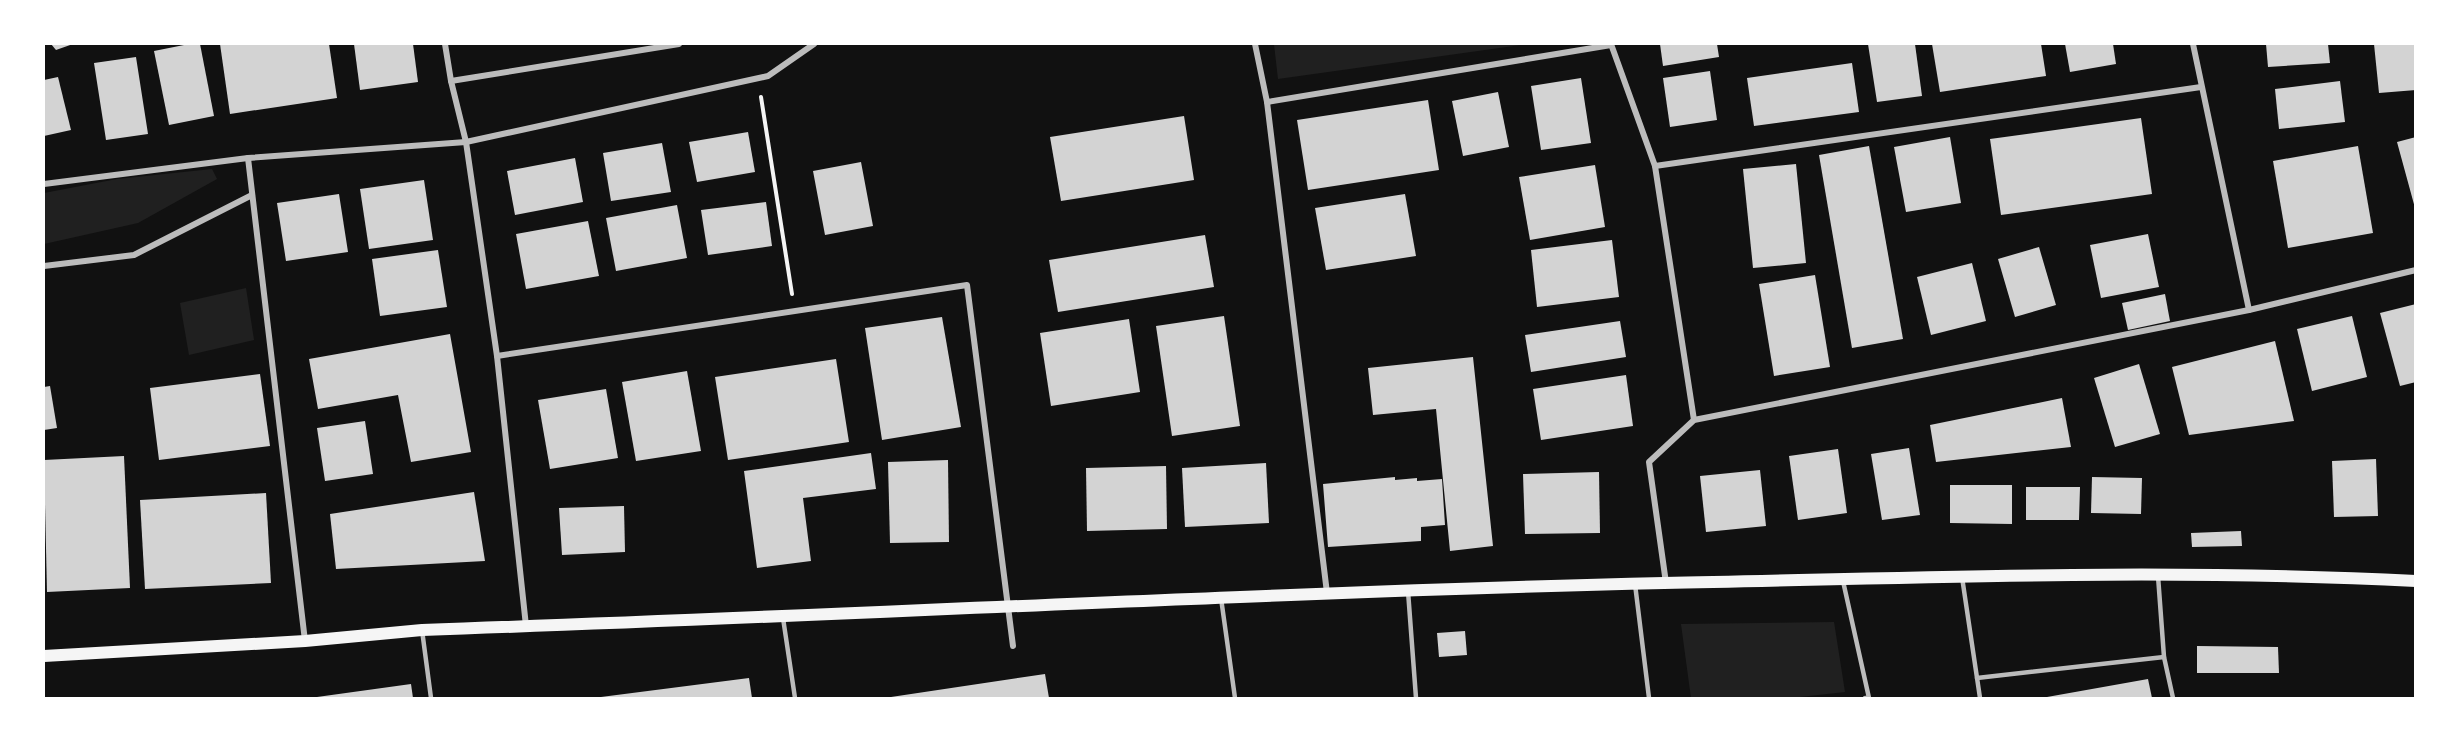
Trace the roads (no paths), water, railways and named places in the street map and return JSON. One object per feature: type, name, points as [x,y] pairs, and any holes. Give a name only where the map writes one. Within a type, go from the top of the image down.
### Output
[{"type":"main road","points":[[44,656],[305,641],[422,630],[1408,591],[1843,578],[2157,574],[2303,576],[2415,581]]},
{"type":"street","points":[[445,44],[451,81],[466,142],[496,356],[526,626]]},
{"type":"street","points":[[451,81],[679,44]]},
{"type":"street","points":[[44,184],[248,158],[466,142],[759,79],[768,76],[814,44]]},
{"type":"street","points":[[1255,44],[1267,102],[1328,594]]},
{"type":"street","points":[[1267,102],[1611,44],[1655,166],[1694,420]]},
{"type":"street","points":[[2193,44],[2249,310]]},
{"type":"street","points":[[1655,166],[2201,87]]},
{"type":"street","points":[[248,158],[305,641]]},
{"type":"street","points":[[44,266],[134,255],[252,195]]},
{"type":"street","points":[[1666,583],[1649,462],[1694,420],[2249,310],[2415,270]]},
{"type":"street","points":[[496,356],[967,285],[1012,646]]},
{"type":"lane","points":[[2157,574],[2164,657],[2173,699]]},
{"type":"lane","points":[[1962,577],[1980,699]]},
{"type":"lane","points":[[1843,578],[1868,698]]},
{"type":"lane","points":[[1635,584],[1649,699]]},
{"type":"lane","points":[[1408,591],[1416,699]]},
{"type":"lane","points":[[1221,598],[1235,699]]},
{"type":"lane","points":[[783,615],[795,699]]},
{"type":"lane","points":[[422,630],[430,699]]},
{"type":"lane","points":[[1977,678],[2164,657]]}]
